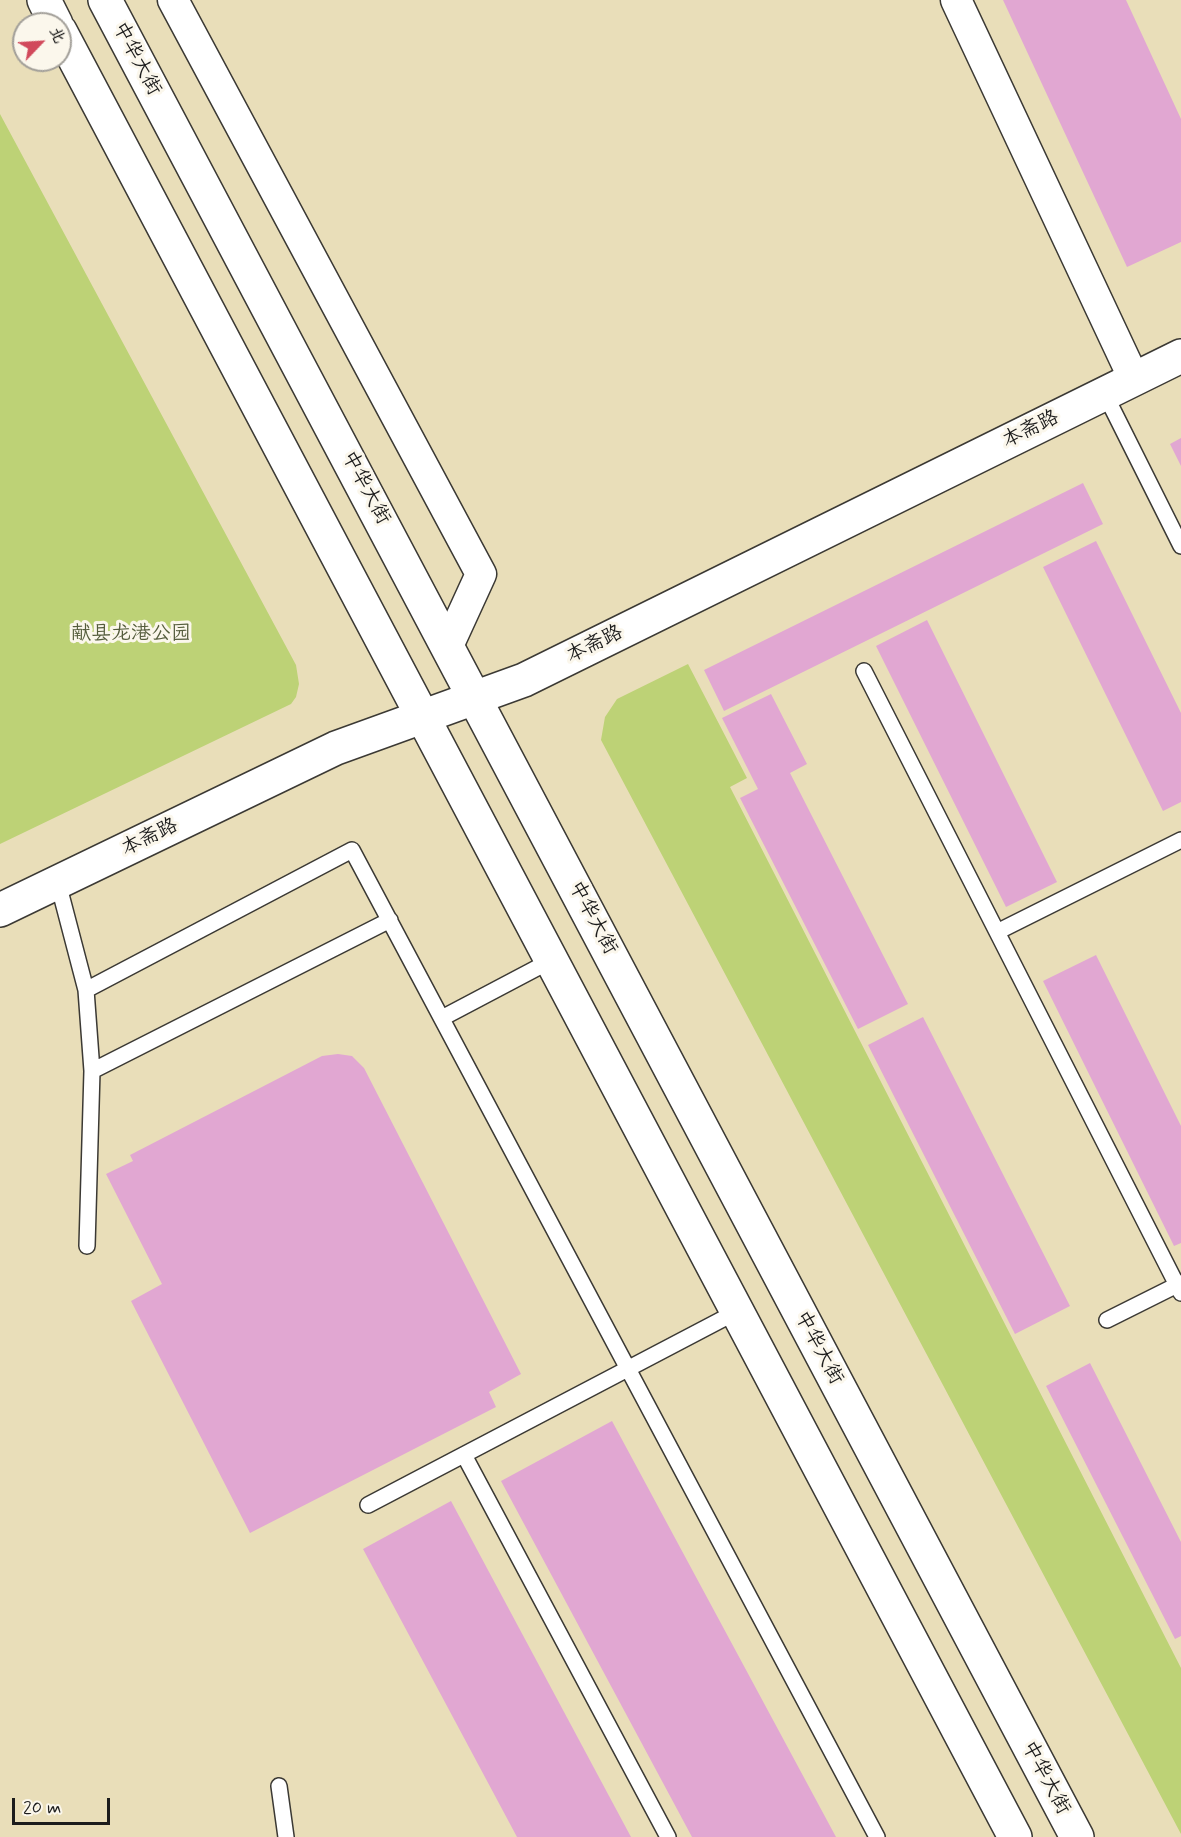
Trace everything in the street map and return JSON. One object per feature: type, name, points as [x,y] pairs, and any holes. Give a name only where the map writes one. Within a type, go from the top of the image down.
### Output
[{"type":"main road","name":"中华大街","points":[[105,0],[1077,1837]]},
{"type":"main road","points":[[72,54],[738,1311],[1008,1834]]},
{"type":"main road","name":"本斋路","points":[[0,910],[336,748],[524,680],[1181,356]]},
{"type":"street","points":[[173,0],[481,574],[448,646]]},
{"type":"street","points":[[956,0],[1134,379]]},
{"type":"lane","points":[[1105,394],[1181,546]]},
{"type":"lane","points":[[864,671],[1180,1287],[1107,1320]]},
{"type":"lane","points":[[997,932],[1181,840]]},
{"type":"lane","points":[[86,990],[352,850],[877,1837]]},
{"type":"lane","points":[[58,883],[86,990],[92,1071],[87,1246]]},
{"type":"lane","points":[[92,1071],[390,920]]},
{"type":"lane","points":[[442,1018],[552,960]]},
{"type":"lane","points":[[368,1505],[738,1311]]},
{"type":"lane","points":[[464,1455],[668,1837]]},
{"type":"lane","points":[[279,1786],[286,1837]]},
{"type":"green space","name":"献县龙港公园","points":[[0,114],[296,665],[299,684],[296,697],[291,704],[0,844]]},
{"type":"green space","points":[[688,664],[747,778],[730,787],[1181,1668],[1181,1834],[601,740],[605,717],[617,699]]},
{"type":"building","points":[[1003,0],[1126,0],[1181,119],[1181,242],[1127,267]]},
{"type":"building","points":[[1181,438],[1181,466],[1170,444]]},
{"type":"building","points":[[1083,483],[1103,524],[724,711],[704,670]]},
{"type":"building","points":[[1096,541],[1181,713],[1181,802],[1163,811],[1043,567]]},
{"type":"building","points":[[927,620],[1057,882],[1006,907],[876,646]]},
{"type":"building","points":[[771,694],[807,764],[790,773],[908,1004],[858,1029],[740,798],[758,789],[722,718]]},
{"type":"building","points":[[1096,955],[1181,1126],[1181,1243],[1174,1246],[1043,981]]},
{"type":"building","points":[[923,1017],[1070,1306],[1015,1334],[868,1045]]},
{"type":"building","points":[[338,1054],[352,1056],[364,1068],[521,1374],[489,1392],[496,1407],[250,1533],[131,1301],[162,1284],[106,1174],[133,1161],[130,1155],[322,1056]]},
{"type":"building","points":[[1090,1363],[1181,1542],[1181,1636],[1175,1639],[1046,1386]]},
{"type":"building","points":[[612,1421],[836,1837],[692,1837],[501,1481]]},
{"type":"building","points":[[451,1501],[631,1837],[517,1837],[363,1549]]}]
